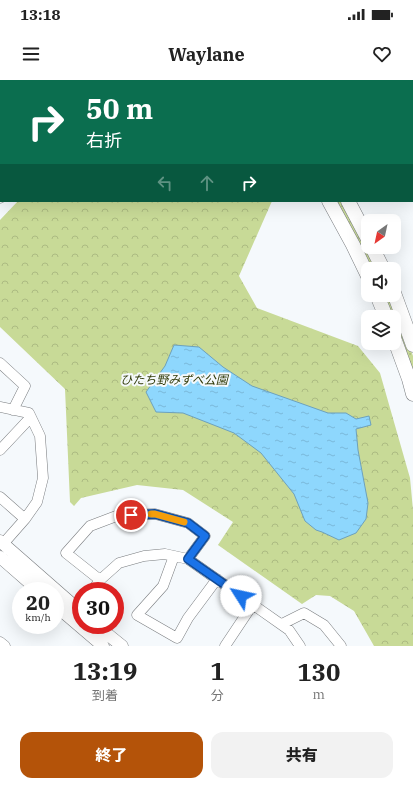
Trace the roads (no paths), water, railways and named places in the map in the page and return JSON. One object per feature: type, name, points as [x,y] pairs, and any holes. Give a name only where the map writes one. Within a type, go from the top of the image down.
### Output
[{"type":"main road","points":[[330,202],[361,262]]},
{"type":"main road","points":[[349,202],[361,226]]},
{"type":"main road","points":[[397,302],[413,345]]},
{"type":"main road","points":[[398,350],[413,394]]},
{"type":"street","points":[[0,363],[25,386],[12,410]]},
{"type":"street","points":[[0,408],[29,413],[40,436],[42,478],[37,502],[25,519],[2,543],[72,601]]},
{"type":"street","points":[[0,450],[31,417]]},
{"type":"street","points":[[0,497],[25,519]]},
{"type":"street","points":[[188,559],[205,536],[188,523],[155,514],[119,515],[90,526],[66,553],[100,580],[119,564],[144,556],[165,554],[188,559],[282,624],[289,630],[300,646]]},
{"type":"street","points":[[174,556],[163,586],[137,615],[177,638],[188,618],[217,579]]},
{"type":"street","points":[[0,557],[29,582]]},
{"type":"street","points":[[225,646],[253,604]]},
{"type":"street","points":[[64,613],[103,646]]},
{"type":"street","points":[[282,624],[304,613],[324,625],[342,646]]},
{"type":"street","points":[[107,634],[122,646]]},
{"type":"street","points":[[0,642],[5,646]]},
{"type":"water","points":[[174,345],[199,347],[223,367],[252,386],[328,413],[346,413],[356,419],[369,416],[371,425],[356,429],[358,450],[368,503],[366,519],[356,533],[339,540],[316,530],[305,521],[294,494],[261,453],[234,433],[183,413],[156,412],[146,392],[165,366]]},
{"type":"park label","name":"ひたち野みずべ公園","points":[[174,379]]}]
